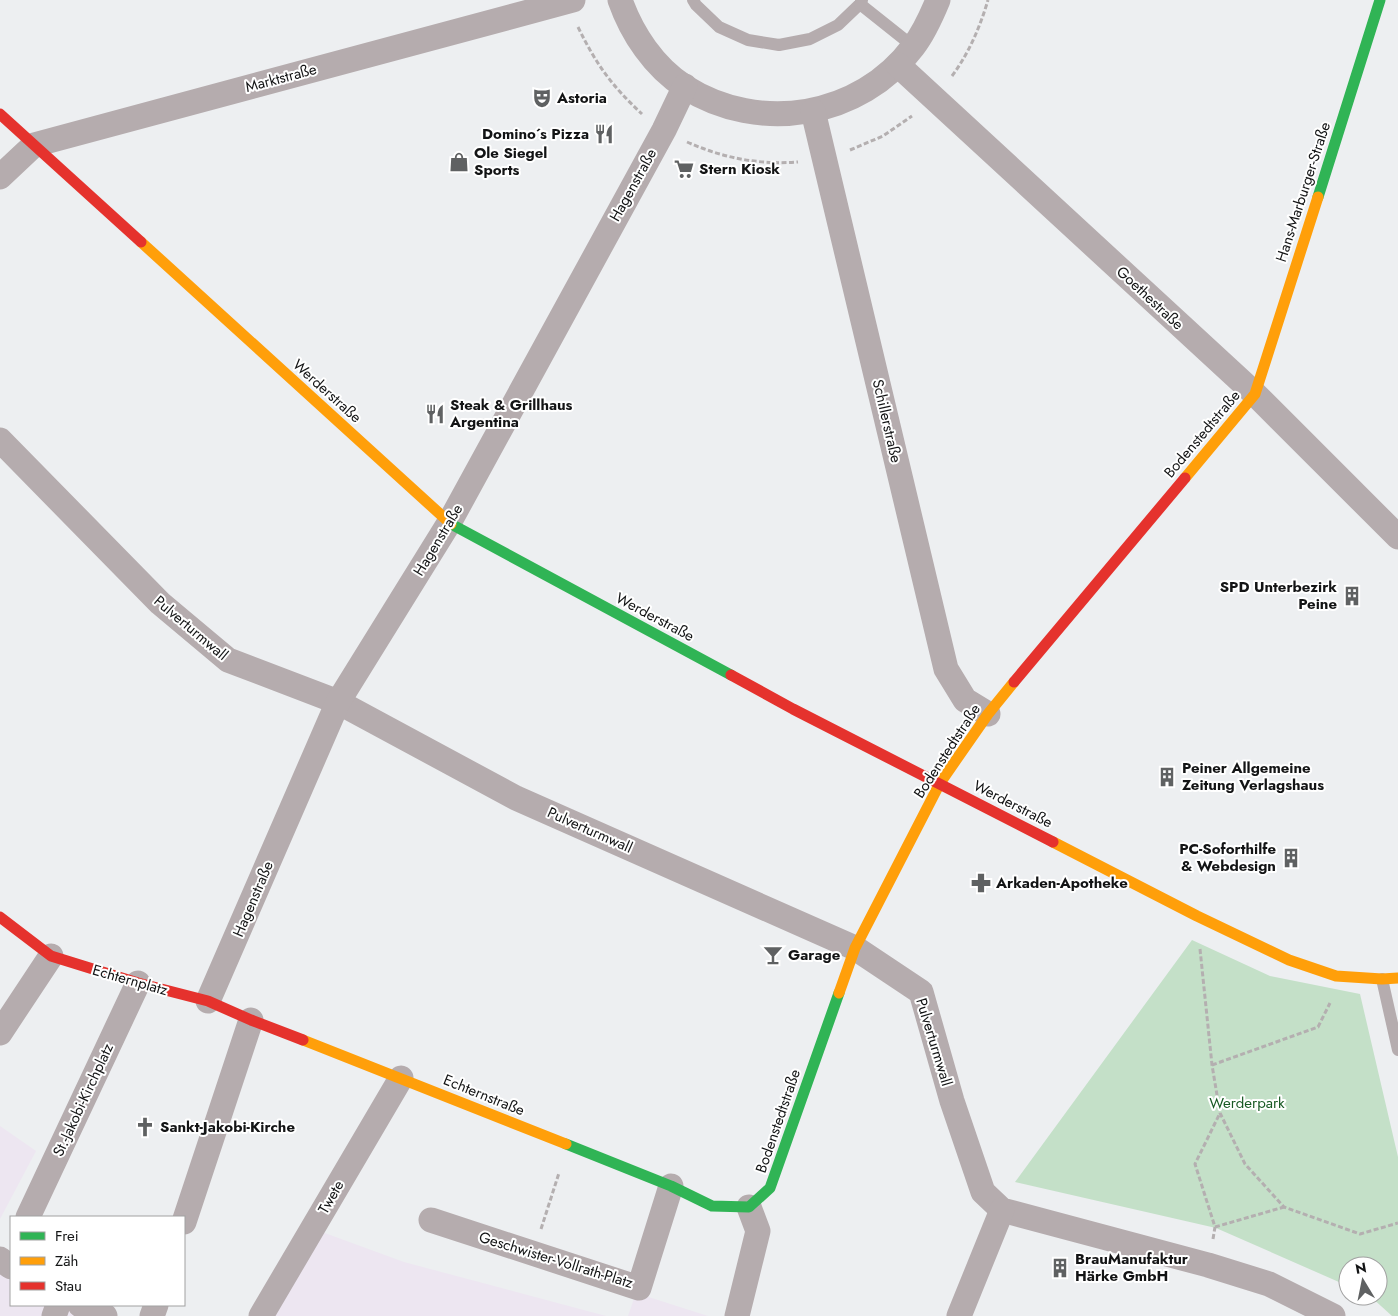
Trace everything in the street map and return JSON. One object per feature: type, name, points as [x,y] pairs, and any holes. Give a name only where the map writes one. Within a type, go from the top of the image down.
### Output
[{"type":"street","name":"Marktstraße","points":[[0,177],[34,145],[571,0]]},
{"type":"street","points":[[620,0],[626,17],[641,43],[661,67],[685,86],[714,102],[746,112],[780,115],[813,111],[844,101],[873,86],[906,56],[929,22],[938,0]]},
{"type":"street","name":"Hans-Marburger-Straße","points":[[1255,394],[1380,0]]},
{"type":"street","name":"Goethestraße","points":[[906,56],[1255,394],[1398,537]]},
{"type":"street","name":"Hagenstraße","points":[[208,1001],[338,702],[449,523],[664,130],[685,86]]},
{"type":"street","name":"Schillerstraße","points":[[813,111],[946,669],[965,700],[988,714]]},
{"type":"street","name":"Werderstraße","points":[[0,114],[449,523],[793,709],[1197,916],[1289,960],[1336,976],[1382,979],[1398,978]]},
{"type":"street","name":"Bodenstedtstraße","points":[[749,1207],[770,1188],[855,948],[940,784],[988,714],[1255,394]]},
{"type":"street","name":"Pulverturmwall","points":[[0,440],[160,603],[228,660],[338,702],[516,798],[855,948],[921,992],[952,1101],[983,1192],[1002,1210]]},
{"type":"street","name":"Echternplatz","points":[[0,917],[51,956],[138,983],[208,1001]]},
{"type":"street","points":[[0,1033],[51,956]]},
{"type":"street","name":"St.-Jakobi-Kirchplatz","points":[[28,1216],[138,983]]},
{"type":"street","name":"Echternstraße","points":[[208,1001],[251,1020],[671,1186],[712,1206],[749,1207]]},
{"type":"street","points":[[185,1219],[251,1020]]},
{"type":"street","name":"Twete","points":[[261,1316],[401,1078]]},
{"type":"street","name":"Geschwister-Vollrath-Platz","points":[[431,1220],[638,1288],[671,1186]]},
{"type":"street","points":[[737,1316],[758,1231],[749,1207]]},
{"type":"street","points":[[958,1316],[1002,1210],[1208,1264],[1269,1284],[1333,1316]]},
{"type":"street","points":[[82,1306],[105,1316]]},
{"type":"lane","points":[[693,0],[719,27],[748,40],[779,45],[810,39],[838,26],[861,2],[906,56]]},
{"type":"lane","points":[[1382,979],[1398,1050]]},
{"type":"path","points":[[571,0],[578,27],[604,74],[642,114],[664,130],[688,143],[714,153],[741,160]]},
{"type":"path","points":[[1197,916],[1212,1065],[1220,1113],[1245,1164],[1284,1207],[1360,1234],[1398,1223]]},
{"type":"path","points":[[1212,1065],[1318,1027],[1329,1006],[1336,976]]},
{"type":"path","points":[[1208,1264],[1215,1227],[1195,1164],[1220,1113]]},
{"type":"path","points":[[533,1253],[568,1145]]},
{"type":"path","points":[[1215,1227],[1284,1207]]},
{"type":"shaded area","points":[[0,1126],[36,1151],[0,1219]]},
{"type":"shaded area","points":[[322,1232],[404,1262],[606,1316],[273,1316]]},
{"type":"shaded area","points":[[0,1266],[10,1272],[10,1306],[68,1306],[88,1316],[0,1316]]},
{"type":"shaded area","points":[[636,1293],[708,1316],[628,1316]]},
{"type":"green space","name":"Werderpark","points":[[1192,940],[1270,976],[1360,994],[1398,1157],[1398,1316],[1392,1316],[1381,1306],[1388,1306],[1388,1256],[1338,1256],[1338,1282],[1216,1228],[1015,1182]]},
{"type":"traffic: fast","points":[[1318,197],[1380,0]]},
{"type":"traffic: fast","points":[[451,524],[731,675]]},
{"type":"traffic: fast","points":[[566,1144],[671,1186],[712,1206],[749,1207],[770,1188],[839,993]]},
{"type":"traffic: slow","points":[[1185,478],[1255,394],[1318,197]]},
{"type":"traffic: slow","points":[[141,242],[451,524]]},
{"type":"traffic: slow","points":[[839,993],[855,948],[940,783],[988,714],[1014,682]]},
{"type":"traffic: slow","points":[[1053,842],[1197,916],[1289,960],[1336,976],[1382,979],[1398,978]]},
{"type":"traffic: slow","points":[[303,1040],[566,1144]]},
{"type":"traffic: jam","points":[[0,114],[141,242]]},
{"type":"traffic: jam","points":[[1014,682],[1185,478]]},
{"type":"traffic: jam","points":[[731,675],[793,709],[1053,842]]},
{"type":"traffic: jam","points":[[0,917],[51,956],[138,983],[208,1001],[303,1040]]},
{"type":"place","name":"Astoria","points":[[542,98]]},
{"type":"place","name":"Domino´s Pizza","points":[[604,134]]},
{"type":"place","name":"Ole Siegel Sports","points":[[459,162]]},
{"type":"place","name":"Stern Kiosk","points":[[684,169]]},
{"type":"place","name":"Steak & Grillhaus Argentina","points":[[435,414]]},
{"type":"place","name":"SPD Unterbezirk Peine","points":[[1352,596]]},
{"type":"place","name":"Peiner Allgemeine Zeitung Verlagshaus","points":[[1167,777]]},
{"type":"place","name":"PC-Soforthilfe & Webdesign","points":[[1291,858]]},
{"type":"place","name":"Arkaden-Apotheke","points":[[981,883]]},
{"type":"place","name":"Garage","points":[[773,955]]},
{"type":"place","name":"Sankt-Jakobi-Kirche","points":[[145,1127]]},
{"type":"place","name":"BrauManufaktur Härke GmbH","points":[[1060,1268]]}]
